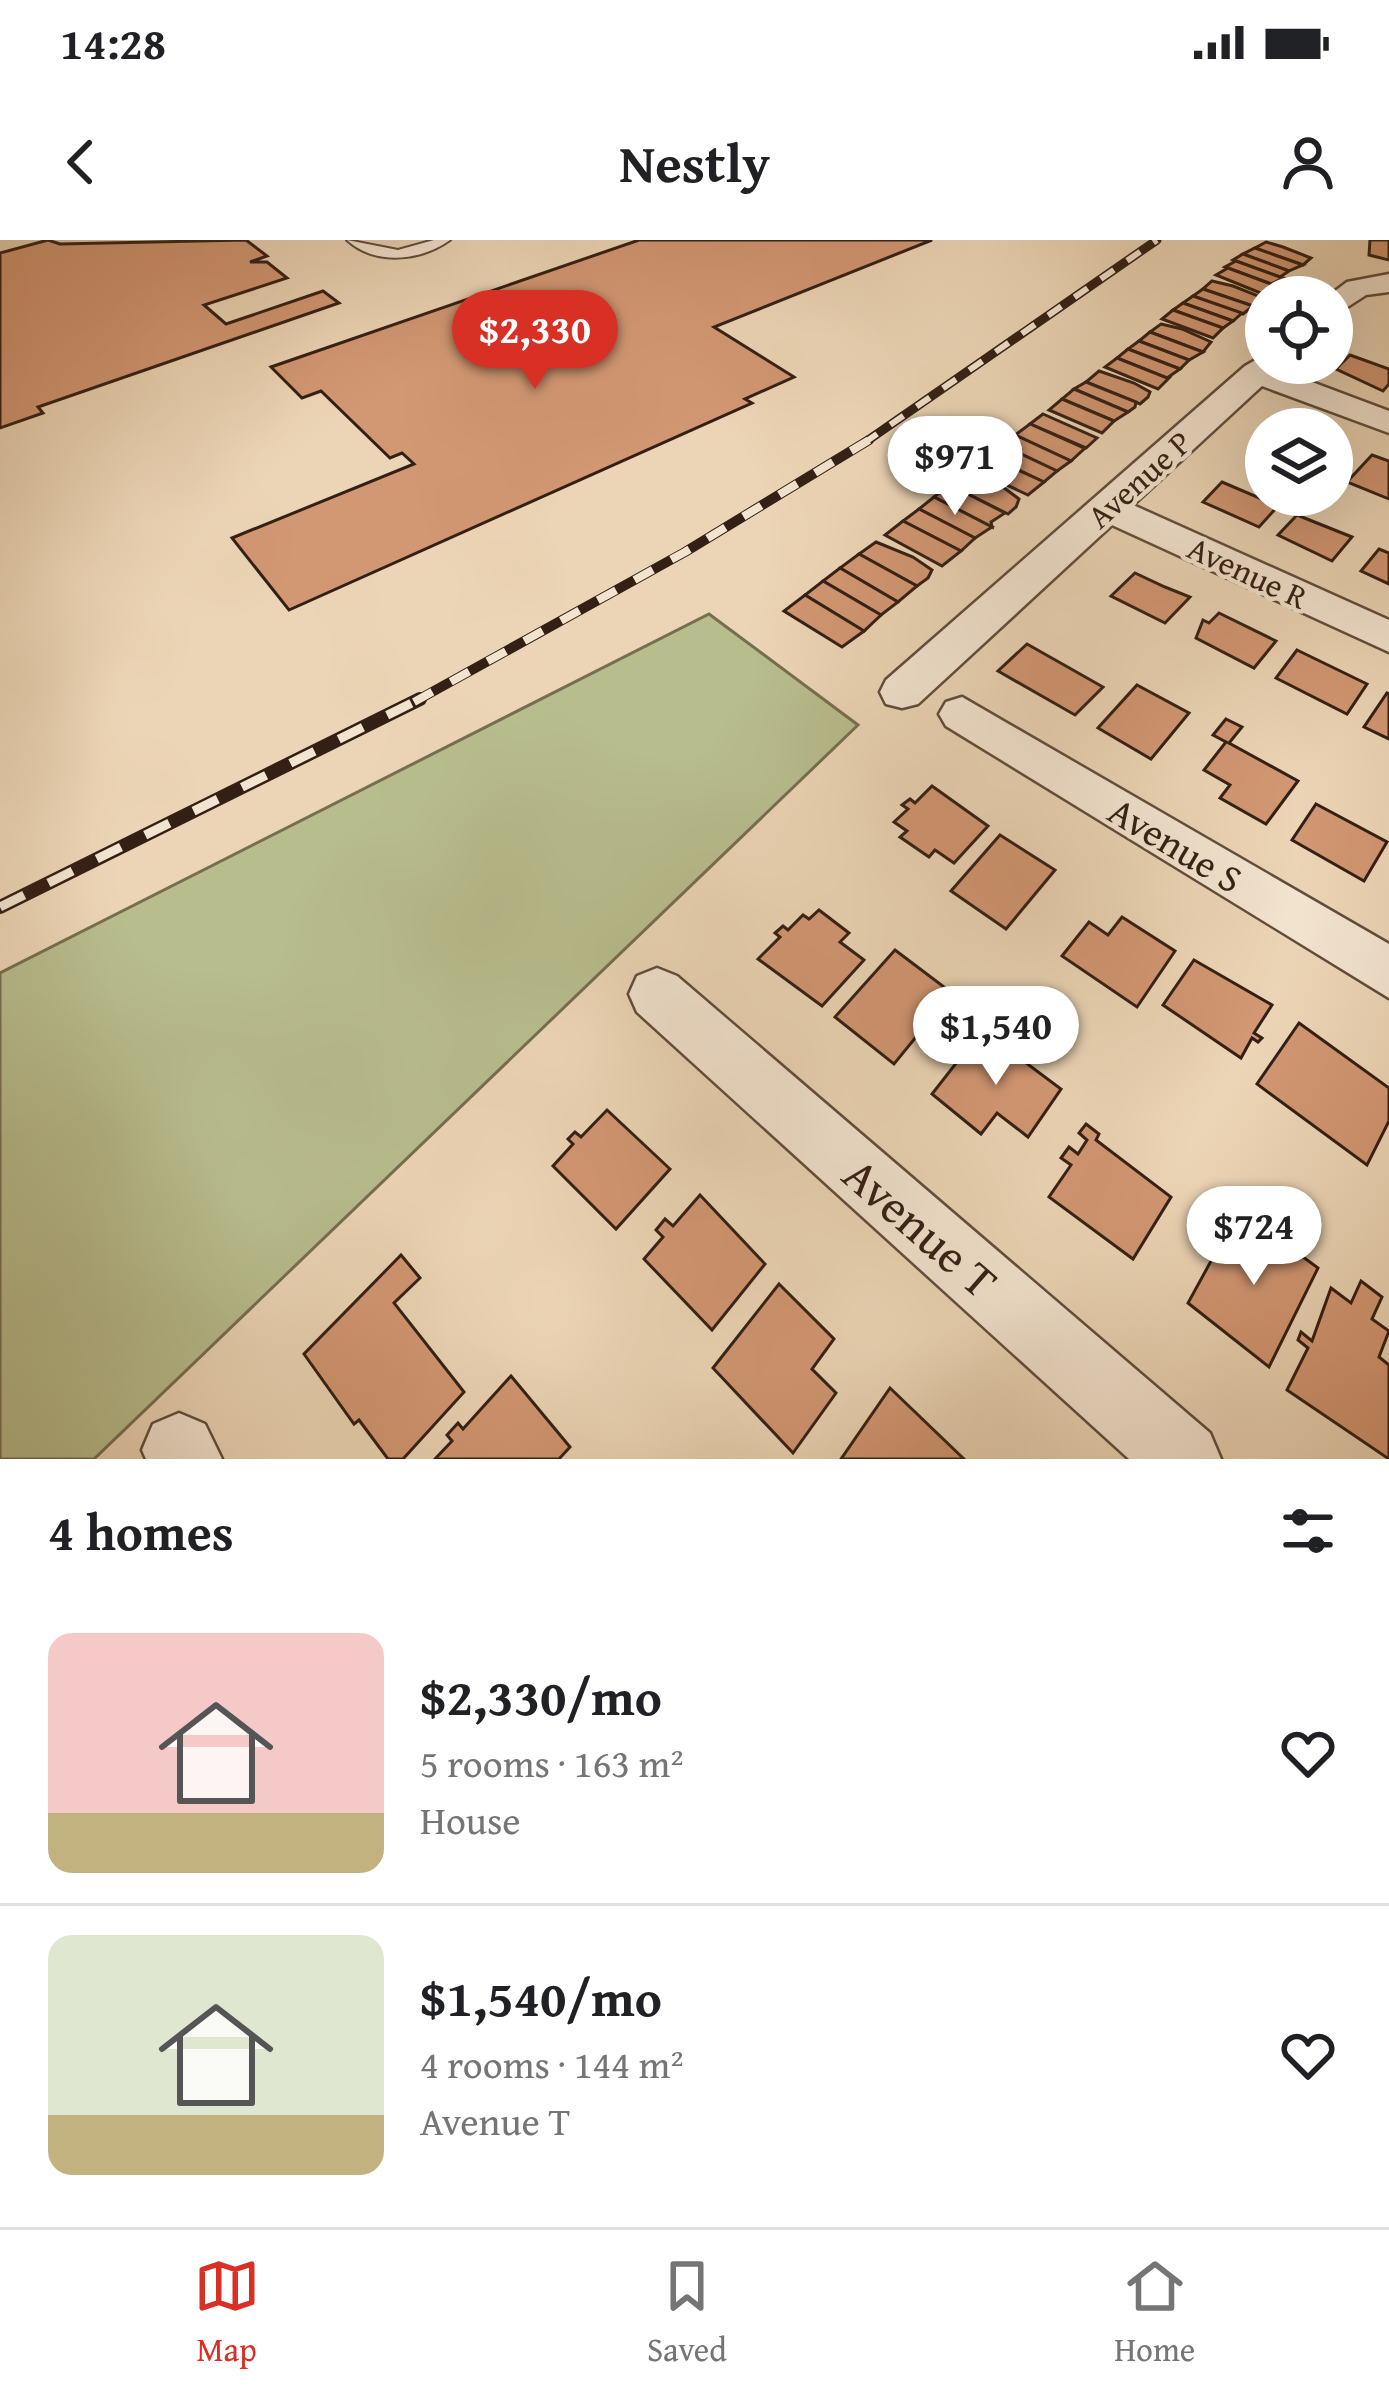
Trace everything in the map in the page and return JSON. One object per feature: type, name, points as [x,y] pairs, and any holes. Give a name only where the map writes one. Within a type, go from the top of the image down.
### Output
[{"type":"street","points":[[1353,292],[1389,283]]},
{"type":"street","name":"Avenue P","points":[[902,692],[1245,384]]},
{"type":"street","points":[[1300,384],[1389,423]]},
{"type":"street","name":"Avenue R","points":[[1107,508],[1389,638]]},
{"type":"street","name":"Avenue S","points":[[962,714],[1389,973]]},
{"type":"street","name":"Avenue T","points":[[657,994],[1184,1459]]},
{"type":"lane","points":[[353,240],[368,250],[392,254],[444,240]]},
{"type":"green space","points":[[709,614],[858,725],[94,1459],[0,1459],[0,973]]},
{"type":"building","points":[[48,240],[60,244],[246,240],[267,256],[250,262],[267,262],[287,278],[204,305],[226,324],[323,291],[339,303],[38,407],[43,413],[0,428],[0,253]]},
{"type":"building","points":[[639,240],[932,240],[714,327],[794,377],[745,399],[752,403],[289,610],[232,538],[414,464],[402,453],[390,458],[321,391],[302,398],[271,367]]},
{"type":"building","points":[[1370,240],[1389,240],[1389,260],[1369,255]]},
{"type":"building","points":[[1266,242],[1311,258],[1303,265],[1255,248]]},
{"type":"building","points":[[1255,248],[1303,265],[1289,271],[1243,254]]},
{"type":"building","points":[[1243,254],[1289,271],[1277,276],[1233,260]]},
{"type":"building","points":[[1236,261],[1277,276],[1249,276],[1225,267]]},
{"type":"building","points":[[1228,268],[1249,276],[1245,276],[1245,287],[1216,275]]},
{"type":"building","points":[[1212,281],[1233,286],[1245,291],[1245,303],[1203,289]]},
{"type":"building","points":[[1203,289],[1245,303],[1245,312],[1243,314],[1193,296]]},
{"type":"building","points":[[1193,296],[1242,313],[1233,321],[1183,303]]},
{"type":"building","points":[[1183,303],[1233,321],[1223,328],[1173,310]]},
{"type":"building","points":[[1173,310],[1223,328],[1213,338],[1162,319]]},
{"type":"building","points":[[1161,324],[1211,342],[1203,352],[1150,332]]},
{"type":"building","points":[[1150,332],[1203,352],[1189,360],[1139,341]]},
{"type":"building","points":[[1139,341],[1189,360],[1180,369],[1128,349]]},
{"type":"building","points":[[1128,349],[1180,369],[1167,378],[1117,358]]},
{"type":"building","points":[[1353,356],[1389,369],[1389,384],[1383,391],[1353,377]]},
{"type":"building","points":[[1117,358],[1169,378],[1158,389],[1105,367]]},
{"type":"building","points":[[1099,371],[1134,383],[1150,392],[1148,397],[1140,404],[1086,382]]},
{"type":"building","points":[[1086,382],[1136,402],[1135,407],[1128,412],[1074,389]]},
{"type":"building","points":[[1074,389],[1128,412],[1114,421],[1062,399]]},
{"type":"building","points":[[1062,399],[1114,421],[1102,433],[1049,410]]},
{"type":"building","points":[[1043,414],[1097,438],[1086,448],[1030,424]]},
{"type":"building","points":[[1030,424],[1085,448],[1071,461],[1015,435]]},
{"type":"building","points":[[1015,435],[1071,461],[1057,471],[1002,445]]},
{"type":"building","points":[[1002,445],[1057,471],[1044,482],[988,456]]},
{"type":"building","points":[[1372,455],[1389,461],[1389,499],[1353,484],[1353,476]]},
{"type":"building","points":[[988,456],[1044,482],[1028,495],[971,468]]},
{"type":"building","points":[[966,474],[1003,487],[1019,499],[1016,507],[1008,514],[950,485]]},
{"type":"building","points":[[1222,482],[1245,492],[1245,516],[1269,516],[1259,527],[1203,502]]},
{"type":"building","points":[[950,485],[1005,513],[991,522],[992,527],[934,497]]},
{"type":"building","points":[[934,497],[992,527],[975,538],[919,509]]},
{"type":"building","points":[[919,509],[975,538],[961,551],[903,521]]},
{"type":"building","points":[[1300,516],[1352,537],[1332,561],[1278,535]]},
{"type":"building","points":[[903,521],[961,551],[942,566],[885,535]]},
{"type":"building","points":[[876,542],[932,570],[928,578],[917,586],[859,554]]},
{"type":"building","points":[[1379,549],[1389,553],[1389,584],[1361,571]]},
{"type":"building","points":[[859,554],[917,586],[898,602],[840,568]]},
{"type":"building","points":[[840,568],[898,602],[881,615],[823,581]]},
{"type":"building","points":[[1135,573],[1190,597],[1165,623],[1111,596]]},
{"type":"building","points":[[823,581],[881,615],[864,631],[805,595]]},
{"type":"building","points":[[805,595],[864,631],[842,647],[784,611]]},
{"type":"building","points":[[1219,613],[1276,641],[1254,668],[1196,638],[1203,620],[1209,623]]},
{"type":"building","points":[[1027,644],[1103,687],[1075,715],[998,671]]},
{"type":"building","points":[[1297,650],[1367,684],[1347,714],[1276,678]]},
{"type":"building","points":[[1137,685],[1189,713],[1151,759],[1098,728]]},
{"type":"building","points":[[1389,694],[1389,739],[1364,727]]},
{"type":"building","points":[[1226,719],[1242,727],[1229,743],[1298,781],[1266,824],[1220,798],[1230,785],[1204,770],[1226,742],[1213,735]]},
{"type":"building","points":[[932,786],[988,826],[954,863],[935,850],[929,857],[900,837],[907,831],[894,822],[908,809],[902,805],[910,799],[915,803]]},
{"type":"building","points":[[1316,804],[1387,842],[1364,881],[1292,840]]},
{"type":"building","points":[[1000,835],[1055,870],[1006,929],[951,891]]},
{"type":"building","points":[[819,910],[849,933],[840,942],[864,960],[822,1006],[758,959],[780,937],[775,933],[783,926],[788,930],[803,915],[809,919]]},
{"type":"building","points":[[1122,917],[1175,951],[1137,1007],[1062,956],[1089,922],[1108,935]]},
{"type":"building","points":[[895,950],[952,993],[894,1064],[835,1017]]},
{"type":"building","points":[[1194,960],[1272,1005],[1254,1033],[1262,1038],[1258,1042],[1252,1038],[1241,1058],[1163,1005]]},
{"type":"building","points":[[1299,1023],[1389,1088],[1389,1121],[1367,1165],[1257,1084]]},
{"type":"building","points":[[982,1030],[1061,1089],[1028,1137],[997,1113],[981,1134],[932,1094]]},
{"type":"building","points":[[607,1110],[670,1169],[616,1229],[553,1166],[573,1144],[568,1139],[575,1132],[581,1137]]},
{"type":"building","points":[[1086,1124],[1099,1134],[1096,1140],[1171,1197],[1133,1259],[1049,1197],[1071,1165],[1061,1158],[1069,1147],[1078,1154],[1087,1140],[1079,1133]]},
{"type":"building","points":[[700,1195],[765,1264],[712,1330],[644,1259],[663,1237],[656,1230],[665,1219],[673,1226]]},
{"type":"building","points":[[1239,1210],[1318,1268],[1269,1367],[1188,1303]]},
{"type":"building","points":[[401,1255],[420,1278],[394,1303],[464,1392],[403,1459],[388,1459],[359,1420],[354,1424],[304,1354]]},
{"type":"building","points":[[1361,1281],[1382,1297],[1372,1319],[1389,1331],[1379,1357],[1389,1365],[1389,1459],[1287,1390],[1308,1348],[1298,1340],[1301,1332],[1312,1341],[1331,1288],[1351,1303]]},
{"type":"building","points":[[779,1284],[834,1339],[812,1369],[836,1393],[793,1453],[713,1368]]},
{"type":"building","points":[[511,1376],[570,1447],[559,1459],[435,1459],[452,1441],[447,1435],[458,1423],[463,1429]]},
{"type":"building","points":[[890,1388],[964,1459],[841,1459]]},
{"type":"railway","points":[[864,443],[1157,240]]},
{"type":"railway","points":[[414,702],[685,552],[869,440]]},
{"type":"railway","points":[[414,702],[420,699]]},
{"type":"railway","points":[[0,907],[414,702]]}]
